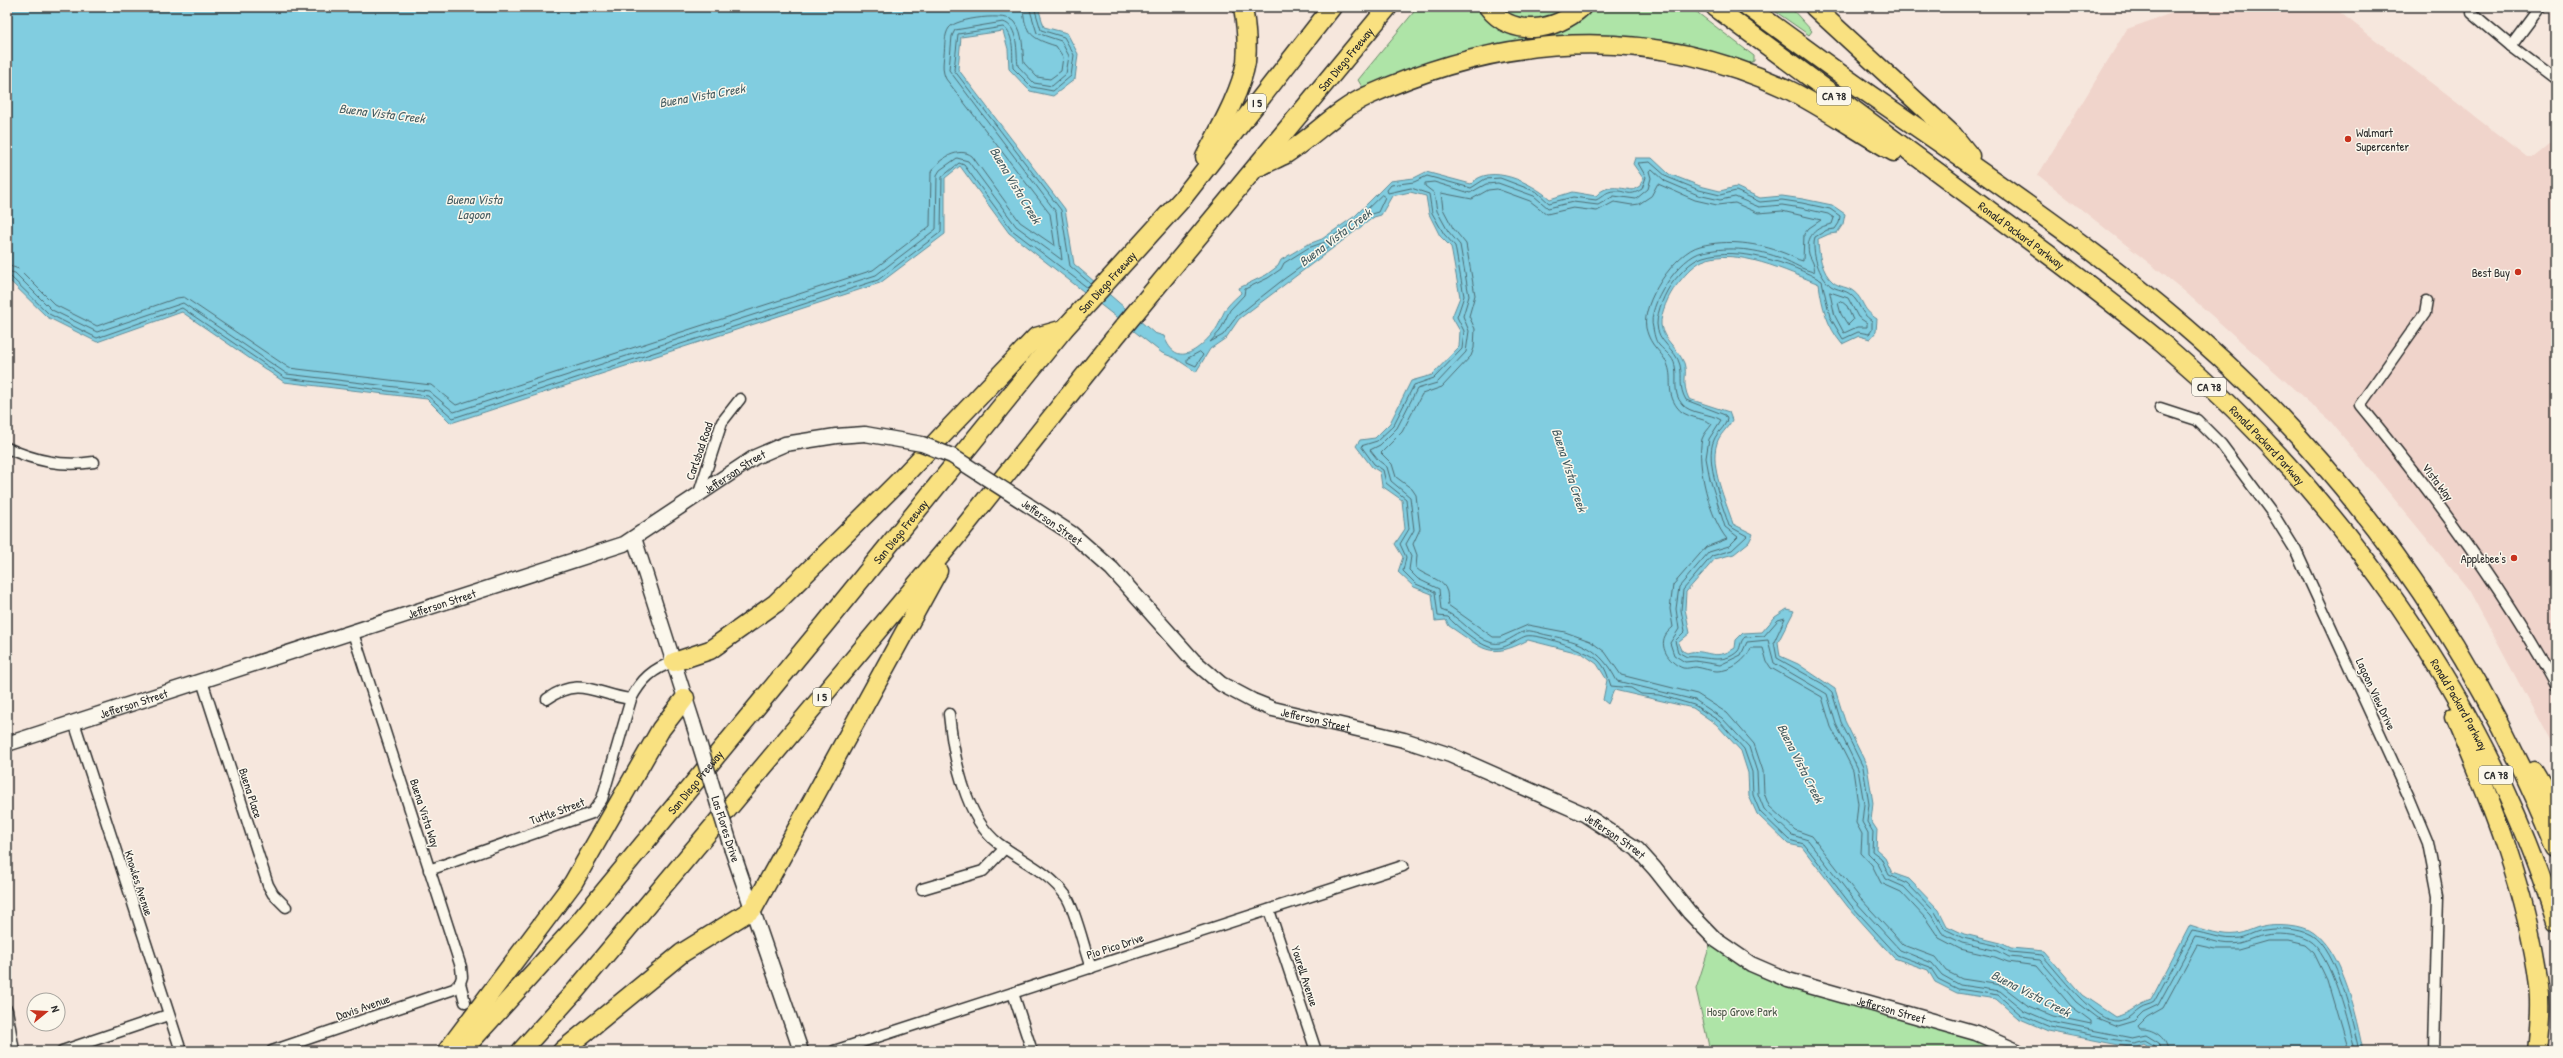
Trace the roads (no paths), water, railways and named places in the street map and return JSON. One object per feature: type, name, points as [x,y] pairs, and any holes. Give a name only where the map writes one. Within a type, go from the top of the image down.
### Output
[{"type":"highway","points":[[1182,199],[1230,109],[1246,63],[1247,34],[1243,7]]},
{"type":"highway","name":"San Diego Freeway","points":[[462,1051],[575,927],[825,624],[1064,329],[1182,199],[1332,7]]},
{"type":"highway","name":"San Diego Freeway","points":[[521,1051],[581,984],[957,536],[1116,336],[1388,7]]},
{"type":"highway","points":[[1488,7],[1502,19],[1517,26],[1533,28],[1548,27],[1561,22],[1582,7]]},
{"type":"highway","name":"Ronald Packard Parkway","points":[[1715,7],[1954,184],[2112,303],[2164,345],[2232,408],[2312,492],[2377,574],[2419,636],[2487,755],[2525,838],[2556,922]]},
{"type":"highway","name":"CA 78","points":[[1748,7],[1877,100],[1982,171],[2122,276],[2206,346],[2256,392],[2363,513],[2426,600],[2479,683],[2511,744],[2556,847]]},
{"type":"highway","points":[[1814,7],[1953,135],[1982,171]]},
{"type":"highway","points":[[1255,169],[1285,154],[1366,97],[1422,73],[1455,62],[1528,47],[1607,44],[1680,52],[1719,63],[1787,89],[1954,184]]},
{"type":"highway","points":[[674,662],[710,650],[776,603],[896,484],[1036,337],[1064,329]]},
{"type":"highway","points":[[562,1051],[682,953],[753,909],[957,536]]},
{"type":"highway","points":[[2419,636],[2485,793],[2525,912],[2540,986],[2538,1051]]},
{"type":"highway","points":[[2479,683],[2556,808]]},
{"type":"highway","points":[[447,1051],[573,883],[661,729],[685,698]]},
{"type":"main road","name":"Jefferson Street","points":[[7,744],[624,544],[755,456],[785,444],[836,436],[865,434],[922,444],[952,456],[1071,532],[1112,569],[1193,660],[1221,684],[1252,701],[1274,709],[1404,740],[1450,755],[1584,814],[1636,849],[1655,869],[1689,912],[1716,940],[1751,964],[1788,980],[1976,1033],[2017,1051]]},
{"type":"main road","name":"Las Flores Drive","points":[[634,538],[732,850],[801,1051]]},
{"type":"street","points":[[2511,46],[2540,7]]},
{"type":"street","points":[[2472,13],[2511,46],[2556,80]]},
{"type":"street","name":"Vista Way","points":[[2427,301],[2425,313],[2360,405],[2435,499],[2478,560],[2556,685]]},
{"type":"street","name":"Carlsbad Road","points":[[699,493],[722,422],[740,399]]},
{"type":"street","name":"Lagoon View Drive","points":[[2160,408],[2197,420],[2221,444],[2273,514],[2296,551],[2408,795],[2428,843],[2438,895],[2434,1051]]},
{"type":"street","points":[[7,448],[29,458],[53,464],[78,465],[94,462]]},
{"type":"street","name":"Buena Vista Way","points":[[353,633],[461,967],[462,977],[460,983],[465,1002]]},
{"type":"street","name":"Tuttle Street","points":[[429,870],[592,813],[602,799],[631,699],[639,684],[659,666],[674,662]]},
{"type":"street","name":"Buena Place","points":[[202,681],[268,885],[272,894],[286,907]]},
{"type":"street","points":[[547,698],[562,688],[578,686],[631,699]]},
{"type":"street","points":[[949,714],[952,746],[975,815],[998,843],[1053,880],[1067,898],[1091,968]]},
{"type":"street","name":"Knowles Avenue","points":[[74,722],[168,1016],[181,1051]]},
{"type":"street","points":[[922,889],[983,871],[1005,848]]},
{"type":"street","name":"Pio Pico Drive","points":[[834,1051],[1403,866]]},
{"type":"street","name":"Yourell Avenue","points":[[1270,910],[1316,1051]]},
{"type":"street","name":"Davis Avenue","points":[[272,1051],[454,989],[460,983]]},
{"type":"street","points":[[1013,993],[1032,1051]]},
{"type":"street","points":[[7,1010],[14,1051]]},
{"type":"street","points":[[62,1051],[168,1016]]},
{"type":"water","name":"Buena Vista Lagoon","points":[[7,7],[1038,7],[1044,27],[1067,33],[1078,54],[1075,79],[1053,96],[1030,91],[1009,69],[1008,49],[1003,31],[961,37],[958,69],[1065,209],[1074,264],[1154,333],[1164,336],[1169,347],[1182,354],[1189,353],[1196,349],[1210,336],[1218,326],[1231,302],[1241,293],[1239,288],[1266,275],[1278,266],[1281,260],[1306,245],[1322,239],[1355,216],[1390,181],[1414,178],[1426,172],[1471,184],[1479,178],[1489,175],[1511,177],[1533,187],[1550,199],[1572,192],[1596,196],[1608,188],[1633,190],[1640,186],[1643,178],[1633,164],[1635,158],[1652,158],[1669,174],[1700,186],[1720,191],[1736,187],[1760,198],[1782,196],[1832,205],[1845,214],[1843,224],[1837,233],[1829,234],[1818,239],[1821,262],[1829,278],[1835,284],[1849,289],[1857,294],[1865,308],[1877,319],[1876,332],[1870,339],[1859,336],[1842,344],[1832,330],[1826,316],[1819,284],[1777,267],[1746,259],[1715,257],[1698,263],[1688,272],[1673,290],[1663,310],[1661,320],[1662,330],[1684,363],[1685,388],[1689,399],[1729,412],[1732,420],[1720,437],[1715,452],[1715,463],[1719,484],[1733,524],[1753,534],[1749,542],[1734,554],[1715,559],[1686,592],[1685,609],[1690,633],[1678,643],[1681,650],[1687,653],[1699,652],[1715,655],[1727,652],[1735,648],[1736,640],[1743,633],[1762,632],[1775,617],[1787,609],[1794,611],[1778,642],[1780,656],[1798,664],[1835,689],[1845,721],[1867,766],[1873,803],[1871,821],[1877,830],[1876,849],[1884,856],[1892,873],[1909,879],[1939,910],[1947,926],[1964,934],[2001,943],[2011,948],[2044,951],[2082,995],[2115,1017],[2151,1000],[2190,925],[2225,934],[2240,933],[2268,925],[2289,925],[2303,928],[2314,933],[2324,943],[2333,956],[2347,988],[2363,1051],[2155,1051],[2144,1043],[2134,1048],[2048,1031],[2018,1018],[1996,999],[1957,993],[1935,982],[1928,970],[1894,958],[1848,907],[1802,847],[1788,844],[1757,814],[1749,796],[1748,773],[1741,751],[1716,724],[1693,708],[1614,690],[1608,704],[1603,700],[1607,680],[1597,664],[1583,654],[1528,640],[1504,650],[1494,651],[1478,646],[1449,626],[1446,620],[1435,621],[1432,594],[1414,587],[1398,572],[1403,557],[1395,544],[1405,529],[1402,500],[1382,486],[1380,472],[1372,467],[1356,446],[1360,440],[1375,438],[1390,423],[1411,381],[1432,375],[1459,347],[1460,331],[1452,317],[1460,297],[1451,247],[1440,236],[1429,214],[1426,196],[1410,192],[1392,196],[1381,215],[1374,217],[1239,319],[1226,338],[1210,349],[1196,372],[1175,358],[1162,353],[1009,233],[960,166],[945,178],[945,234],[880,283],[451,423],[427,399],[284,382],[182,312],[97,342],[47,317],[7,278]]},
{"type":"place","name":"Walmart Supercenter","points":[[2348,139]]},
{"type":"place","name":"Best Buy","points":[[2518,272]]},
{"type":"place","name":"Applebee's","points":[[2514,558]]},
{"type":"water label","name":"Buena Vista Creek","points":[[702,95]]},
{"type":"water label","name":"Buena Vista Creek","points":[[382,113]]},
{"type":"water label","name":"Buena Vista Creek","points":[[1016,185]]},
{"type":"water label","name":"Buena Vista Creek","points":[[1335,237]]},
{"type":"water label","name":"Buena Vista Creek","points":[[1570,470]]},
{"type":"water label","name":"Buena Vista Creek","points":[[1801,763]]},
{"type":"water label","name":"Buena Vista Creek","points":[[2031,993]]},
{"type":"park label","name":"Hosp Grove Park","points":[[1742,1011]]}]
